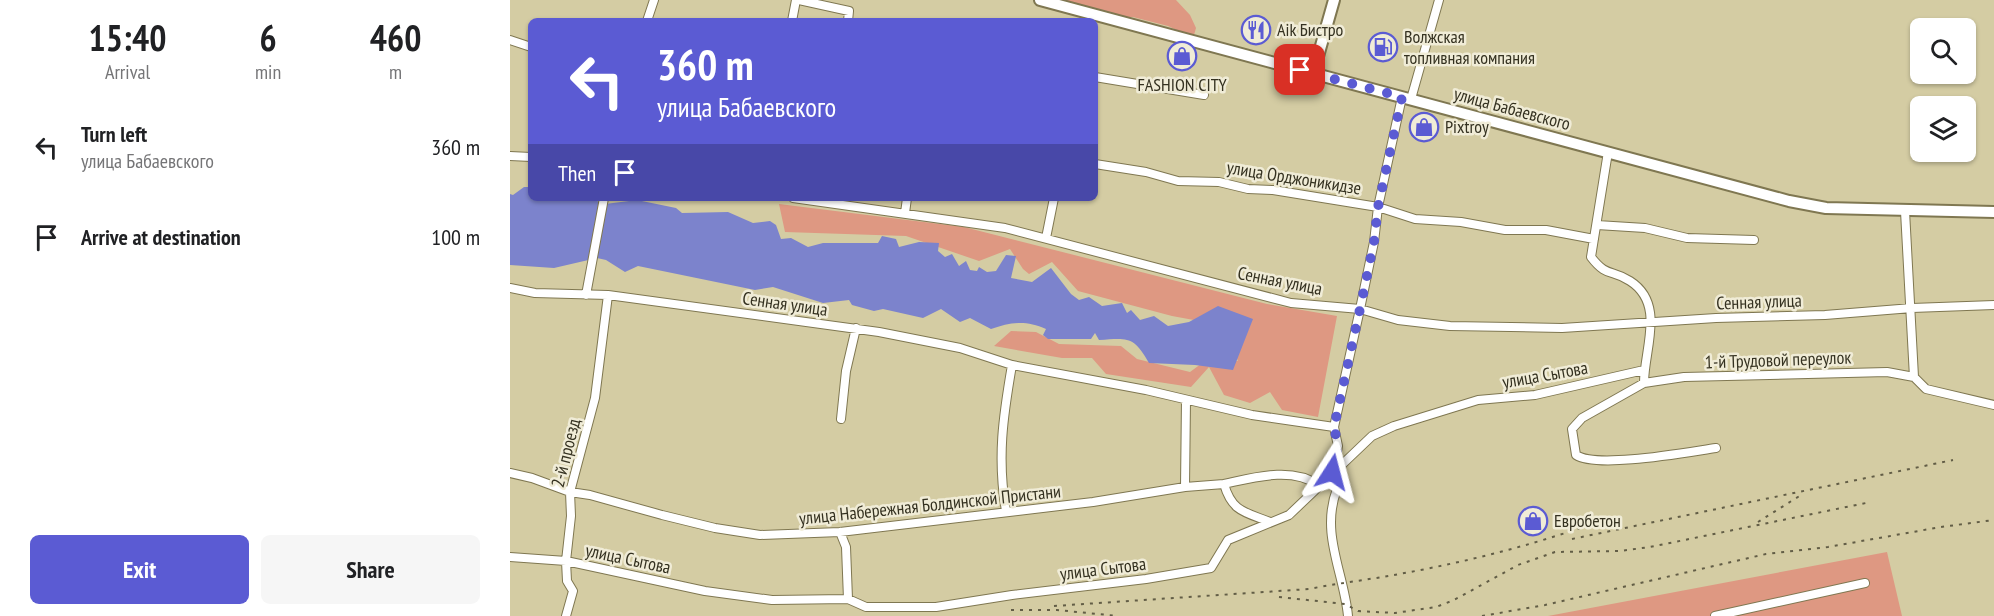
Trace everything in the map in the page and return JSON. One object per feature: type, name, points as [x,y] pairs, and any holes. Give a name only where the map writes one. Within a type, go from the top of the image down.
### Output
[{"type":"main road","name":"улица Бабаевского","points":[[1040,0],[1087,17]]},
{"type":"main road","points":[[1313,74],[1334,0]]},
{"type":"main road","name":"улица Бабаевского","points":[[1098,20],[1407,98],[1789,201],[1826,207],[1905,211],[1994,210]]},
{"type":"street","points":[[648,18],[654,0]]},
{"type":"street","points":[[793,18],[798,0],[849,11],[848,18]]},
{"type":"street","points":[[1351,616],[1331,537],[1331,505],[1337,489],[1332,472],[1338,446],[1334,427],[1374,242],[1378,207],[1407,98],[1439,0]]},
{"type":"street","points":[[510,40],[528,46]]},
{"type":"street","points":[[1098,77],[1204,95]]},
{"type":"street","points":[[1608,152],[1591,257],[1600,270],[1629,280],[1643,293],[1652,322],[1644,382],[1582,418],[1572,429],[1576,455],[1582,459],[1614,461],[1716,448]]},
{"type":"street","points":[[510,156],[528,157]]},
{"type":"street","name":"улица Орджоникидзе","points":[[1098,164],[1146,172],[1178,181],[1218,182],[1248,189],[1273,190],[1378,207],[1415,219],[1461,222],[1505,230],[1546,230],[1594,239]]},
{"type":"street","points":[[586,295],[603,201]]},
{"type":"street","name":"Сенная улица","points":[[809,201],[1005,228],[1292,303],[1360,309],[1398,320],[1450,326],[1562,328],[1994,305]]},
{"type":"street","points":[[905,213],[907,201]]},
{"type":"street","points":[[1046,238],[1053,201]]},
{"type":"street","points":[[1905,211],[1914,377],[1926,389],[1994,405]]},
{"type":"street","points":[[1597,225],[1645,228],[1687,238],[1754,240]]},
{"type":"street","name":"Сенная улица","points":[[510,288],[535,293],[608,295],[856,328],[960,348],[1012,365],[1186,400],[1252,416],[1334,427]]},
{"type":"street","name":"2-й проезд","points":[[566,616],[573,591],[567,581],[566,561],[571,516],[570,492],[595,398],[608,295]]},
{"type":"street","points":[[842,419],[846,371],[856,328]]},
{"type":"street","points":[[1006,511],[1002,485],[1001,427],[1012,365]]},
{"type":"street","name":"улица Сытова","points":[[510,557],[566,561],[705,591],[772,600],[848,599],[866,607],[936,607],[1146,579],[1211,568],[1228,540],[1289,515],[1372,436],[1394,426],[1478,400],[1535,395],[1644,370]]},
{"type":"street","name":"1-й Трудовой переулок","points":[[1644,382],[1684,377],[1887,372],[1914,377]]},
{"type":"street","points":[[1185,487],[1186,400]]},
{"type":"street","name":"улица Набережная Болдинской Пристани","points":[[510,473],[532,478],[570,492],[590,495],[715,528],[760,535],[840,532],[1093,502],[1280,475],[1311,481],[1318,485]]},
{"type":"street","points":[[1224,484],[1228,498],[1236,508],[1270,522]]},
{"type":"street","points":[[840,532],[846,547],[848,599]]},
{"type":"street","points":[[1715,616],[1865,583]]},
{"type":"shaded area","points":[[1058,0],[1176,0],[1190,15],[1196,28],[1194,35],[1187,35],[1168,26],[1133,17],[1119,17]]},
{"type":"shaded area","points":[[779,204],[964,227],[1267,304],[1337,316],[1318,417],[1282,410],[1270,392],[1250,403],[1224,395],[1209,367],[1191,387],[1106,374],[1092,358],[1062,358],[994,346],[1011,331],[1036,332],[1059,344],[1121,346],[1137,359],[1190,372],[1209,358],[1238,361],[1221,325],[1172,316],[1078,291],[1052,262],[1029,274],[1010,249],[979,261],[906,236],[785,232]]},
{"type":"shaded area","points":[[1887,552],[1902,616],[1548,616]]},
{"type":"water","points":[[524,187],[528,187],[528,201],[597,201],[605,204],[642,201],[676,208],[682,213],[728,212],[753,223],[770,221],[776,225],[781,239],[791,238],[808,247],[823,243],[878,243],[882,236],[896,239],[899,247],[919,242],[939,243],[938,251],[945,257],[952,254],[959,266],[966,261],[970,270],[977,271],[979,267],[987,272],[996,271],[1006,255],[1016,256],[1011,278],[1032,282],[1051,268],[1071,294],[1079,300],[1089,297],[1102,306],[1122,303],[1127,313],[1131,310],[1140,320],[1154,316],[1168,326],[1189,322],[1218,306],[1253,319],[1233,370],[1195,365],[1149,363],[1134,343],[1124,339],[1099,340],[1095,333],[1091,339],[1048,339],[1043,335],[1046,329],[1032,324],[1012,324],[991,329],[970,318],[960,322],[941,309],[923,318],[883,309],[874,311],[852,305],[849,300],[823,303],[773,287],[755,290],[638,266],[625,272],[606,260],[597,258],[554,268],[510,265],[510,194],[513,195]]},
{"type":"railway","points":[[1572,539],[1953,460]]},
{"type":"railway","points":[[1758,522],[1801,495]]},
{"type":"railway","points":[[1358,611],[1395,613],[1436,607],[1454,600],[1518,565],[1555,552],[1620,551],[1650,547],[1866,503]]},
{"type":"railway","points":[[1482,616],[1545,605],[1766,554],[1828,547],[1994,520]]},
{"type":"railway","points":[[1054,606],[1309,589],[1458,562],[1509,550],[1583,527]]},
{"type":"railway","points":[[1279,597],[1345,604],[1358,611],[1366,612]]},
{"type":"railway","points":[[1011,610],[1057,610],[1118,616]]},
{"type":"place","name":"Aik Бистро","points":[[1256,30]]},
{"type":"place","name":"Волжская топливная компания","points":[[1383,47]]},
{"type":"place","name":"FASHION CITY","points":[[1182,56]]},
{"type":"place","name":"Pixtroy","points":[[1424,127]]},
{"type":"place","name":"Евробетон","points":[[1533,521]]},
{"type":"route","points":[[1300,70],[1402,97],[1378,207],[1374,242],[1334,427],[1338,446],[1332,472]]}]
